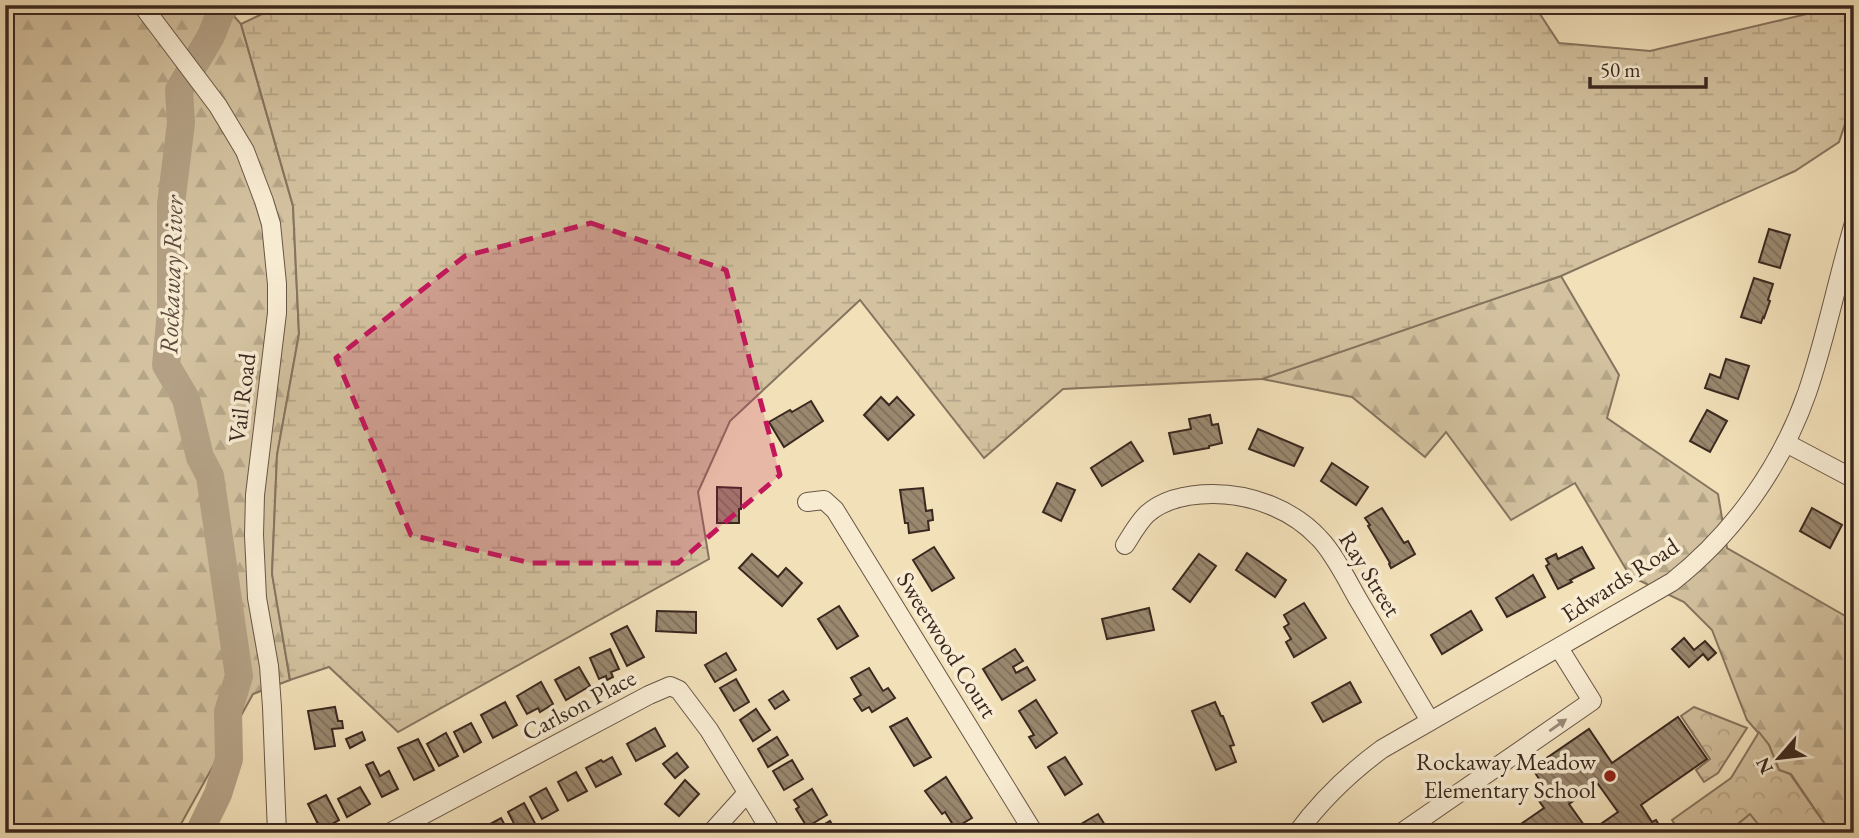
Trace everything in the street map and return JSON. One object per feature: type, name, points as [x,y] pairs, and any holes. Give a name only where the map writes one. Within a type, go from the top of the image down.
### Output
[{"type":"street","name":"Vail Road","points":[[147,11],[218,106],[245,151],[271,224],[275,252],[277,313],[255,495],[254,535],[257,598],[272,707],[276,833]]},
{"type":"street","name":"Edwards Road","points":[[1297,833],[1328,794],[1382,749],[1672,582],[1693,566],[1722,536],[1749,503],[1786,443],[1818,357],[1854,223]]},
{"type":"street","points":[[1786,443],[1854,479]]},
{"type":"street","name":"Ray Street","points":[[1125,545],[1146,515],[1184,496],[1226,494],[1247,497],[1286,513],[1320,539],[1430,721]]},
{"type":"street","name":"Sweetwood Court","points":[[807,502],[824,500],[835,510],[1034,833]]},
{"type":"street","points":[[1401,833],[1592,701],[1559,648]]},
{"type":"street","name":"Carlson Place","points":[[389,833],[670,686],[680,690],[709,730],[772,833]]},
{"type":"street","points":[[711,833],[747,793]]},
{"type":"highlighted area","points":[[591,223],[726,270],[780,475],[678,563],[531,563],[411,535],[336,358],[465,256]]},
{"type":"green space","points":[[5,5],[224,5],[241,24],[293,206],[299,334],[277,455],[272,573],[290,680],[253,694],[176,833],[5,833]]},
{"type":"green space","points":[[281,5],[1534,5],[1559,43],[1650,51],[1828,9],[1854,17],[1854,97],[1839,142],[1795,171],[1561,276],[1262,379],[1063,389],[984,458],[860,300],[730,421],[698,492],[709,559],[398,732],[329,667],[290,680],[272,574],[277,455],[299,334],[293,206],[241,24]]},
{"type":"green space","points":[[1561,276],[1619,375],[1607,418],[1718,494],[1727,548],[1854,621],[1854,833],[1831,833],[1791,774],[1779,770],[1769,745],[1747,720],[1712,630],[1684,602],[1630,576],[1575,483],[1511,520],[1446,432],[1425,457],[1352,397],[1262,379]]},
{"type":"green space","points":[[1694,707],[1747,728],[1718,773],[1704,782],[1696,770],[1710,759],[1681,716]]},
{"type":"green space","points":[[1759,732],[1769,745],[1779,770],[1790,774],[1831,833],[1680,833],[1672,820],[1731,778]]},
{"type":"green space","points":[[1750,814],[1765,833],[1727,833]]},
{"type":"building","points":[[1769,229],[1790,235],[1780,268],[1759,262]]},
{"type":"building","points":[[1754,278],[1773,284],[1768,300],[1770,301],[1761,323],[1741,317]]},
{"type":"building","points":[[1726,359],[1749,366],[1738,399],[1705,388],[1710,374],[1720,378]]},
{"type":"building","points":[[881,397],[889,405],[897,397],[914,415],[888,440],[864,415]]},
{"type":"building","points":[[811,401],[823,421],[784,447],[769,422]]},
{"type":"building","points":[[1707,410],[1727,421],[1710,452],[1690,441]]},
{"type":"building","points":[[1210,415],[1212,425],[1218,424],[1222,443],[1174,454],[1169,433],[1191,429],[1189,419]]},
{"type":"building","points":[[1258,429],[1303,448],[1294,466],[1249,449]]},
{"type":"building","points":[[1131,442],[1143,461],[1102,486],[1091,468]]},
{"type":"building","points":[[1332,463],[1368,487],[1356,505],[1321,481]]},
{"type":"building","points":[[1057,483],[1075,490],[1061,521],[1043,512]]},
{"type":"building","points":[[717,487],[741,488],[739,523],[717,523]]},
{"type":"building","points":[[923,488],[926,511],[932,510],[933,520],[928,521],[929,530],[909,533],[900,490]]},
{"type":"building","points":[[1382,508],[1404,543],[1408,541],[1415,554],[1391,568],[1365,518]]},
{"type":"building","points":[[1812,508],[1842,525],[1830,548],[1800,531]]},
{"type":"building","points":[[934,547],[954,578],[932,591],[913,560]]},
{"type":"building","points":[[1582,547],[1594,568],[1558,589],[1546,566],[1549,564],[1546,559],[1556,554],[1558,559]]},
{"type":"building","points":[[1247,553],[1286,580],[1275,597],[1236,570]]},
{"type":"building","points":[[752,554],[778,577],[786,568],[802,583],[782,606],[739,568]]},
{"type":"building","points":[[1199,554],[1216,566],[1190,602],[1173,589]]},
{"type":"building","points":[[1533,575],[1545,597],[1507,617],[1496,598]]},
{"type":"building","points":[[1304,603],[1326,638],[1294,657],[1286,642],[1291,639],[1284,627],[1289,624],[1284,615]]},
{"type":"building","points":[[839,606],[858,636],[837,649],[818,619]]},
{"type":"building","points":[[1149,608],[1154,630],[1107,639],[1102,619]]},
{"type":"building","points":[[657,611],[696,612],[696,633],[656,631]]},
{"type":"building","points":[[1471,611],[1482,630],[1442,654],[1431,635]]},
{"type":"building","points":[[627,626],[644,657],[627,666],[611,634]]},
{"type":"building","points":[[1684,638],[1694,650],[1705,641],[1716,653],[1708,660],[1703,654],[1689,667],[1672,649]]},
{"type":"building","points":[[610,649],[619,669],[611,672],[613,677],[607,680],[606,676],[599,679],[590,658]]},
{"type":"building","points":[[1015,649],[1023,661],[1013,667],[1016,673],[1027,667],[1035,680],[1002,700],[983,669]]},
{"type":"building","points":[[726,653],[736,670],[715,682],[705,665]]},
{"type":"building","points":[[579,667],[590,686],[566,700],[555,680]]},
{"type":"building","points":[[869,668],[883,691],[888,688],[895,698],[872,712],[869,707],[862,711],[854,699],[861,695],[851,678]]},
{"type":"building","points":[[736,679],[749,702],[734,711],[720,688]]},
{"type":"building","points":[[541,682],[553,704],[540,712],[538,708],[527,714],[517,696]]},
{"type":"building","points":[[1350,682],[1361,702],[1323,722],[1312,703]]},
{"type":"building","points":[[783,691],[789,700],[775,709],[769,700]]},
{"type":"building","points":[[1036,700],[1057,733],[1036,748],[1029,737],[1034,735],[1019,711]]},
{"type":"building","points":[[505,702],[517,725],[493,738],[481,715]]},
{"type":"building","points":[[1215,702],[1234,745],[1230,746],[1236,762],[1216,770],[1192,711]]},
{"type":"building","points":[[335,707],[338,721],[342,721],[343,728],[332,729],[335,746],[315,749],[308,711]]},
{"type":"building","points":[[756,709],[770,730],[753,741],[740,720]]},
{"type":"building","name":"Rockaway Meadow Elementary School","points":[[1678,717],[1707,759],[1641,805],[1652,822],[1656,820],[1664,833],[1508,833],[1544,808],[1537,798],[1547,791],[1532,768],[1589,729],[1612,763]],"holes":[[[1598,784],[1618,812],[1589,832],[1569,804]]]},
{"type":"building","points":[[907,718],[931,757],[914,766],[890,727]]},
{"type":"building","points":[[471,723],[481,742],[464,752],[454,732]]},
{"type":"building","points":[[655,728],[665,746],[636,761],[627,744]]},
{"type":"building","points":[[362,732],[365,740],[350,748],[346,739]]},
{"type":"building","points":[[446,733],[458,756],[439,766],[427,744]]},
{"type":"building","points":[[777,737],[788,755],[768,767],[758,749]]},
{"type":"building","points":[[418,739],[434,770],[414,780],[398,748]]},
{"type":"building","points":[[677,753],[688,767],[675,778],[663,764]]},
{"type":"building","points":[[612,757],[621,774],[596,787],[586,768]]},
{"type":"building","points":[[1065,757],[1082,784],[1065,795],[1048,767]]},
{"type":"building","points":[[792,760],[803,779],[784,790],[773,771]]},
{"type":"building","points":[[373,762],[380,776],[389,771],[398,789],[382,797],[366,765]]},
{"type":"building","points":[[576,772],[587,791],[568,801],[558,782]]},
{"type":"building","points":[[946,777],[972,818],[955,828],[945,812],[942,814],[925,791]]},
{"type":"building","points":[[685,780],[699,794],[679,816],[665,804]]},
{"type":"building","points":[[360,787],[370,804],[347,817],[338,799]]},
{"type":"building","points":[[546,788],[558,810],[542,819],[530,797]]},
{"type":"building","points":[[812,789],[827,815],[807,827],[796,809],[799,807],[794,800]]},
{"type":"building","points":[[326,795],[339,820],[321,830],[308,804]]},
{"type":"building","points":[[524,803],[537,827],[526,833],[519,833],[508,812]]},
{"type":"building","points":[[1098,814],[1110,833],[1087,833],[1081,824]]},
{"type":"building","points":[[501,818],[509,833],[483,833],[481,829]]},
{"type":"building","points":[[830,821],[837,833],[810,833]]},
{"type":"waterway","name":"Rockaway River","points":[[199,833],[218,794],[229,759],[228,712],[239,676],[210,476],[200,457],[186,399],[166,365],[171,311],[171,204],[181,123],[179,90],[211,36],[223,6],[227,5]]},
{"type":"place","name":"Rockaway Meadow Elementary School","points":[[1610,776]]}]
